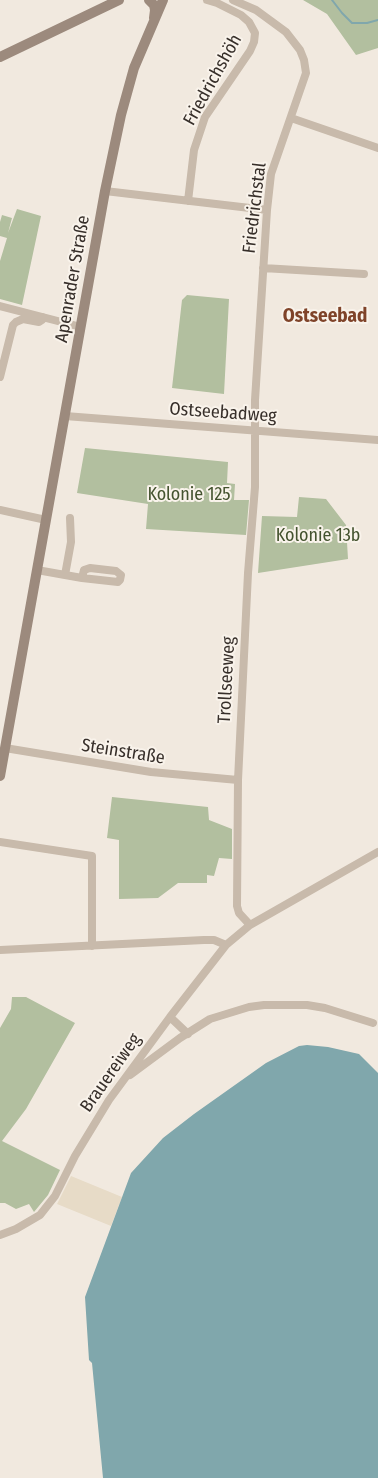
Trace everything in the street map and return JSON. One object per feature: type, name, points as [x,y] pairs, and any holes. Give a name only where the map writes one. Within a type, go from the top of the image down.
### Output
[{"type":"main road","points":[[0,57],[119,0]]},
{"type":"main road","points":[[149,0],[154,5],[155,10],[152,24]]},
{"type":"main road","name":"Apenrader Straße","points":[[0,776],[106,191],[128,86],[141,49],[163,0]]},
{"type":"street","name":"Friedrichshöh","points":[[188,201],[194,150],[202,124],[212,105],[250,51],[255,33],[249,22],[240,15],[217,2],[207,0]]},
{"type":"street","name":"Friedrichstal","points":[[233,0],[256,10],[286,32],[300,50],[306,74],[271,174],[263,268],[255,400],[255,431]]},
{"type":"street","points":[[291,118],[378,148]]},
{"type":"street","points":[[106,191],[267,210]]},
{"type":"street","points":[[263,268],[364,274]]},
{"type":"street","points":[[0,306],[81,327]]},
{"type":"street","points":[[0,377],[13,325],[23,319],[38,322],[43,317]]},
{"type":"street","name":"Ostseebadweg","points":[[65,416],[378,440]]},
{"type":"street","name":"Trollseeweg","points":[[250,925],[239,913],[237,906],[238,780],[248,573],[255,487],[255,431]]},
{"type":"street","points":[[0,510],[46,520]]},
{"type":"street","points":[[65,575],[71,542],[70,518]]},
{"type":"street","points":[[37,570],[82,578]]},
{"type":"street","name":"Steinstraße","points":[[5,748],[167,774],[238,780]]},
{"type":"street","points":[[0,842],[92,856],[92,946]]},
{"type":"street","name":"Brauereiweg","points":[[0,1235],[16,1229],[40,1215],[55,1196],[85,1137],[123,1081],[226,945],[250,925],[378,852]]},
{"type":"street","points":[[0,950],[204,940],[214,940],[226,945]]},
{"type":"street","points":[[123,1081],[210,1019],[228,1012],[264,1005],[307,1005],[325,1008],[373,1024]]},
{"type":"street","points":[[170,1018],[188,1034]]},
{"type":"green space","points":[[303,0],[378,0],[378,48],[356,55],[327,14]]},
{"type":"green space","points":[[17,209],[41,216],[22,305],[0,299],[0,261],[7,238],[0,236],[0,222],[2,215],[12,218],[8,233]]},
{"type":"green space","points":[[187,295],[229,299],[224,394],[172,388],[182,300]]},
{"type":"green space","name":"Kolonie 125","points":[[85,448],[228,462],[227,483],[235,484],[234,500],[249,500],[246,535],[146,529],[148,504],[77,493]]},
{"type":"green space","name":"Kolonie 13b","points":[[299,497],[326,499],[346,525],[348,559],[258,573],[262,516],[297,517]]},
{"type":"green space","points":[[112,797],[208,807],[209,820],[232,829],[232,859],[219,858],[214,876],[207,875],[207,883],[178,883],[158,898],[119,899],[119,840],[107,838]]},
{"type":"green space","points":[[12,997],[26,997],[75,1023],[26,1109],[2,1141],[60,1170],[48,1195],[34,1212],[29,1204],[16,1209],[5,1203],[0,1203],[0,1028],[11,1009]]},
{"type":"shaded area","points":[[71,1176],[122,1197],[111,1226],[57,1204]]},
{"type":"water","points":[[299,1046],[328,1047],[359,1054],[378,1073],[378,1478],[103,1478],[92,1363],[89,1360],[85,1297],[131,1173],[163,1138],[194,1114],[266,1063]]},
{"type":"waterway","points":[[332,0],[352,23],[367,23],[378,20]]},
{"type":"district","name":"Ostseebad","points":[[325,317]]}]
